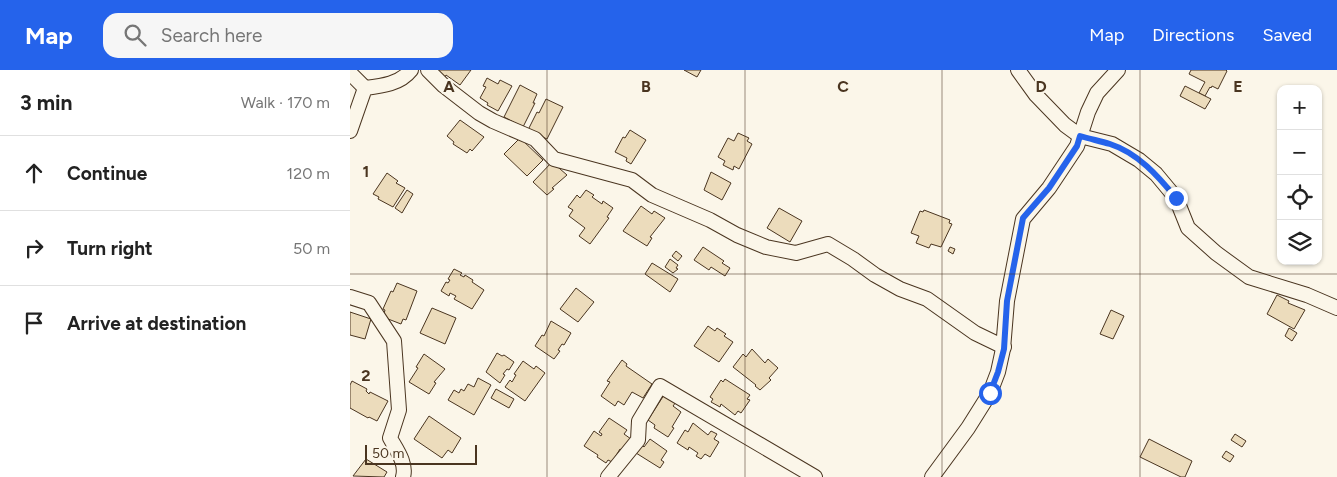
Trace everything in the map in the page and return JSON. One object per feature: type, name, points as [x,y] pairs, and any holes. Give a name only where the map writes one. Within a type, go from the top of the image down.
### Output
[{"type":"street","points":[[350,74],[365,88],[385,86],[405,77],[411,70]]},
{"type":"street","points":[[428,70],[444,86],[479,113],[536,139],[554,159],[632,180],[652,195],[766,247],[796,253],[828,244],[900,290],[927,299],[975,333],[1004,347]]},
{"type":"street","points":[[1018,70],[1036,95],[1065,125],[1080,136],[1112,144],[1144,164],[1156,174],[1176,198],[1188,228],[1216,253],[1249,277],[1307,295],[1337,308]]},
{"type":"street","points":[[932,477],[968,428],[990,393],[998,372],[1004,347],[1007,301],[1023,218],[1049,188],[1077,146],[1098,93],[1118,70]]},
{"type":"street","points":[[350,131],[365,88]]},
{"type":"street","points":[[350,297],[369,303],[394,341],[399,410],[390,438],[400,457],[403,477]]},
{"type":"street","points":[[608,477],[638,440],[639,421],[660,386],[814,477]]},
{"type":"building","points":[[438,70],[471,70],[460,85],[446,75],[445,77],[437,72]]},
{"type":"building","points":[[684,70],[701,70],[697,77]]},
{"type":"building","points":[[1191,70],[1227,71],[1218,89],[1210,87],[1205,96],[1199,93],[1205,82],[1189,74]]},
{"type":"building","points":[[487,78],[498,84],[500,80],[512,86],[498,111],[487,105],[488,103],[480,98],[486,87],[483,86]]},
{"type":"building","points":[[520,85],[537,94],[533,103],[535,103],[523,127],[504,117]]},
{"type":"building","points":[[1185,86],[1211,99],[1205,109],[1180,96]]},
{"type":"building","points":[[546,99],[563,107],[547,139],[528,130]]},
{"type":"building","points":[[460,120],[484,137],[472,151],[470,149],[467,153],[453,144],[454,142],[447,136]]},
{"type":"building","points":[[630,130],[646,140],[631,164],[626,161],[627,158],[615,152],[623,137],[625,138]]},
{"type":"building","points":[[738,133],[749,138],[747,141],[752,144],[739,169],[734,166],[733,170],[723,165],[725,161],[718,157],[728,138],[734,141]]},
{"type":"building","points":[[520,138],[543,160],[527,176],[504,154]]},
{"type":"building","points":[[552,162],[567,175],[547,195],[533,182]]},
{"type":"building","points":[[711,172],[731,183],[722,200],[704,190]]},
{"type":"building","points":[[387,173],[398,181],[396,183],[405,188],[393,207],[373,194]]},
{"type":"building","points":[[407,190],[413,194],[402,213],[395,208]]},
{"type":"building","points":[[586,190],[594,195],[592,197],[602,204],[603,201],[613,208],[607,217],[609,218],[590,244],[579,236],[585,228],[569,216],[573,210],[568,207],[577,195],[580,198]]},
{"type":"building","points":[[641,206],[652,214],[654,211],[665,218],[650,237],[652,238],[647,246],[623,231]]},
{"type":"building","points":[[779,208],[802,221],[790,242],[767,228]]},
{"type":"building","points":[[924,210],[950,220],[949,223],[952,224],[941,247],[931,244],[929,248],[916,243],[919,236],[911,233],[920,211],[923,212]]},
{"type":"building","points":[[703,247],[724,261],[722,263],[730,268],[725,276],[711,267],[709,270],[694,260]]},
{"type":"building","points":[[950,247],[955,249],[953,254],[948,251]]},
{"type":"building","points":[[676,251],[682,256],[678,261],[672,256]]},
{"type":"building","points":[[670,259],[678,265],[676,268],[678,269],[673,273],[665,267]]},
{"type":"building","points":[[652,263],[678,279],[670,292],[645,274]]},
{"type":"building","points":[[454,269],[462,273],[460,275],[464,277],[465,275],[473,280],[472,282],[484,290],[472,309],[454,299],[456,296],[450,293],[449,296],[441,291],[446,282],[448,283],[450,280],[448,279]]},
{"type":"building","points":[[397,283],[417,291],[406,320],[403,319],[401,324],[383,317],[385,310],[383,309]]},
{"type":"building","points":[[576,288],[594,302],[578,322],[560,309]]},
{"type":"building","points":[[1277,295],[1289,301],[1288,303],[1305,310],[1294,329],[1267,314]]},
{"type":"building","points":[[432,308],[456,318],[445,344],[420,333]]},
{"type":"building","points":[[1111,310],[1124,316],[1113,339],[1100,334]]},
{"type":"building","points":[[350,312],[371,319],[365,339],[350,335]]},
{"type":"building","points":[[551,321],[571,333],[564,345],[562,344],[558,350],[560,351],[554,359],[535,346],[542,335],[544,336]]},
{"type":"building","points":[[708,326],[715,331],[717,328],[733,342],[719,362],[694,346]]},
{"type":"building","points":[[1289,328],[1297,333],[1292,341],[1285,336]]},
{"type":"building","points":[[752,349],[765,363],[768,359],[778,368],[769,378],[771,380],[760,390],[733,367],[743,354],[746,357]]},
{"type":"building","points":[[497,353],[502,356],[504,355],[514,362],[509,370],[507,369],[503,374],[505,375],[500,383],[486,372]]},
{"type":"building","points":[[424,354],[445,369],[434,382],[436,383],[429,394],[409,382]]},
{"type":"building","points":[[622,360],[627,364],[626,366],[652,384],[643,398],[632,392],[624,405],[618,401],[615,406],[601,396],[610,382],[607,381]]},
{"type":"building","points":[[523,361],[534,369],[536,366],[545,373],[525,401],[505,387],[510,380],[512,382],[516,375],[514,374]]},
{"type":"building","points":[[478,378],[491,385],[474,415],[448,400],[454,390],[459,393],[461,389],[464,391],[468,384],[474,387]]},
{"type":"building","points":[[725,379],[750,395],[747,399],[750,400],[741,413],[738,411],[735,415],[721,404],[720,407],[711,402],[713,399],[710,397],[721,380],[723,382]]},
{"type":"building","points":[[352,381],[367,389],[366,391],[369,394],[370,392],[388,401],[377,421],[350,408],[350,385]]},
{"type":"building","points":[[496,389],[514,399],[509,408],[491,398]]},
{"type":"building","points":[[664,395],[676,402],[673,406],[681,412],[668,437],[654,428],[655,425],[648,420]]},
{"type":"building","points":[[429,416],[461,438],[452,453],[448,450],[442,458],[414,439]]},
{"type":"building","points":[[609,418],[627,430],[624,434],[631,439],[623,451],[620,449],[612,462],[608,460],[606,463],[584,446],[594,431],[601,436],[602,434],[599,432]]},
{"type":"building","points":[[693,423],[708,435],[711,431],[717,434],[714,439],[719,442],[710,457],[705,454],[701,459],[696,456],[698,453],[689,447],[688,450],[677,443],[685,430],[688,432]]},
{"type":"building","points":[[1235,434],[1246,441],[1242,447],[1231,440]]},
{"type":"building","points":[[650,439],[667,451],[661,460],[664,462],[660,468],[636,453]]},
{"type":"building","points":[[1149,439],[1192,461],[1185,477],[1181,477],[1140,457]]},
{"type":"building","points":[[1226,451],[1234,456],[1230,462],[1222,457]]},
{"type":"building","points":[[366,459],[387,472],[384,477],[353,476]]},
{"type":"route","points":[[990,393],[1004,349],[1007,301],[1023,218],[1049,188],[1077,146],[1080,136],[1112,144],[1139,160],[1156,174],[1176,198]]}]
